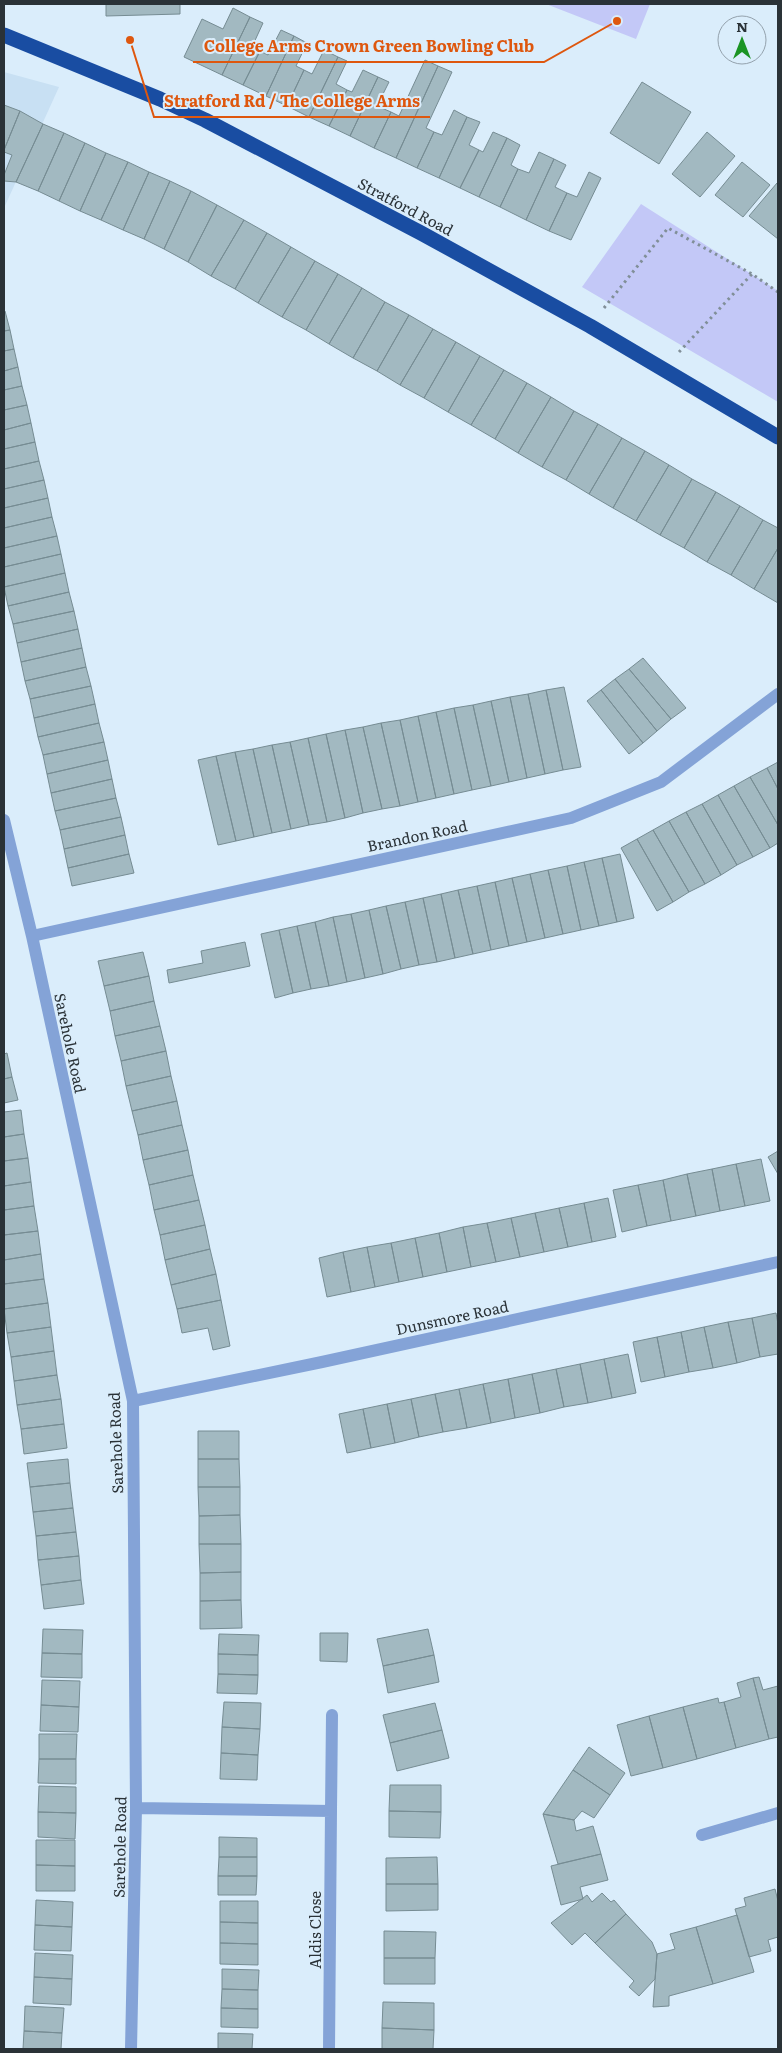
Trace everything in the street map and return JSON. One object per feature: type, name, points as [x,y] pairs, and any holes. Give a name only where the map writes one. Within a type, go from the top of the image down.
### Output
[{"type":"highway","name":"Stratford Road","points":[[4,35],[151,95],[205,120],[421,233],[590,326],[778,437]]},
{"type":"street","name":"Brandon Road","points":[[32,936],[571,818],[661,782],[778,694]]},
{"type":"street","name":"Sarehole Road","points":[[4,820],[32,936],[133,1401],[136,1808],[131,2049]]},
{"type":"street","name":"Dunsmore Road","points":[[133,1401],[322,1362],[778,1262]]},
{"type":"street","name":"Aldis Close","points":[[329,2049],[332,1715]]},
{"type":"street","points":[[136,1808],[331,1811]]},
{"type":"street","points":[[702,1835],[778,1813]]},
{"type":"path","points":[[590,326],[668,228],[752,274],[778,292]]},
{"type":"path","points":[[664,368],[752,274]]},
{"type":"shaded area","points":[[546,4],[650,4],[636,39]]},
{"type":"shaded area","points":[[4,72],[59,87],[4,208]]},
{"type":"shaded area","points":[[641,204],[778,291],[778,402],[582,287]]},
{"type":"building","points":[[106,4],[180,4],[180,14],[106,16]]},
{"type":"building","points":[[233,8],[250,17],[222,75],[184,57],[202,19],[223,29]]},
{"type":"building","points":[[250,17],[263,23],[252,47],[260,51],[243,85],[222,75]]},
{"type":"building","points":[[281,30],[294,36],[266,96],[243,85],[260,51],[268,55]]},
{"type":"building","points":[[294,36],[307,43],[296,66],[304,70],[287,106],[266,96]]},
{"type":"building","points":[[324,50],[338,57],[309,117],[287,106],[304,70],[312,74]]},
{"type":"building","points":[[338,57],[347,61],[336,84],[347,90],[329,126],[309,117]]},
{"type":"building","points":[[425,60],[438,66],[396,158],[374,148],[391,112],[399,116]]},
{"type":"building","points":[[438,66],[452,72],[426,128],[434,132],[417,168],[396,158]]},
{"type":"building","points":[[363,70],[378,77],[350,136],[329,126],[347,90],[352,92]]},
{"type":"building","points":[[378,77],[389,82],[377,106],[391,112],[374,148],[350,136]]},
{"type":"building","points":[[642,82],[691,112],[659,164],[610,133]]},
{"type":"building","points":[[4,105],[20,111],[4,150]]},
{"type":"building","points":[[454,110],[467,117],[439,178],[417,168],[434,132],[442,135]]},
{"type":"building","points":[[20,111],[43,124],[16,182],[4,181],[4,175],[12,155],[4,152],[4,150]]},
{"type":"building","points":[[467,117],[480,122],[469,145],[479,150],[460,188],[439,178]]},
{"type":"building","points":[[43,124],[64,133],[38,191],[16,182]]},
{"type":"building","points":[[493,132],[507,138],[479,197],[460,188],[479,150],[483,152]]},
{"type":"building","points":[[707,132],[735,156],[700,197],[672,174]]},
{"type":"building","points":[[64,133],[85,143],[59,201],[38,191]]},
{"type":"building","points":[[507,138],[520,145],[511,165],[518,169],[500,207],[479,197]]},
{"type":"building","points":[[85,143],[106,153],[80,211],[59,201]]},
{"type":"building","points":[[539,152],[554,159],[526,220],[500,207],[518,169],[529,173]]},
{"type":"building","points":[[106,153],[128,162],[101,220],[80,211]]},
{"type":"building","points":[[554,159],[566,165],[555,187],[567,193],[549,231],[526,220]]},
{"type":"building","points":[[128,162],[149,172],[123,230],[101,220]]},
{"type":"building","points":[[742,162],[770,185],[743,217],[715,195]]},
{"type":"building","points":[[149,172],[170,181],[144,239],[123,230]]},
{"type":"building","points":[[589,172],[601,178],[571,240],[549,231],[567,193],[577,197]]},
{"type":"building","points":[[170,181],[191,191],[164,249],[144,239]]},
{"type":"building","points":[[778,184],[778,239],[749,216]]},
{"type":"building","points":[[191,191],[217,205],[188,262],[164,249]]},
{"type":"building","points":[[217,205],[244,220],[211,276],[188,262]]},
{"type":"building","points":[[244,220],[267,233],[235,289],[211,276]]},
{"type":"building","points":[[267,233],[291,247],[258,303],[235,289]]},
{"type":"building","points":[[291,247],[315,261],[282,317],[258,303]]},
{"type":"building","points":[[315,261],[338,274],[306,330],[282,317]]},
{"type":"building","points":[[338,274],[362,288],[329,344],[306,330]]},
{"type":"building","points":[[362,288],[385,302],[353,358],[329,344]]},
{"type":"building","points":[[385,302],[409,315],[377,371],[353,358]]},
{"type":"building","points":[[4,312],[10,330],[4,331]]},
{"type":"building","points":[[409,315],[433,329],[400,385],[377,371]]},
{"type":"building","points":[[433,329],[456,342],[424,398],[400,385]]},
{"type":"building","points":[[10,330],[14,349],[4,351],[4,331]]},
{"type":"building","points":[[456,342],[480,356],[448,412],[424,398]]},
{"type":"building","points":[[14,349],[18,367],[4,371],[4,351]]},
{"type":"building","points":[[480,356],[504,370],[471,425],[448,412]]},
{"type":"building","points":[[18,367],[22,386],[4,390],[4,371]]},
{"type":"building","points":[[504,370],[527,383],[495,439],[471,425]]},
{"type":"building","points":[[527,383],[551,397],[518,453],[495,439]]},
{"type":"building","points":[[22,386],[27,405],[4,410],[4,390]]},
{"type":"building","points":[[551,397],[574,411],[542,467],[518,453]]},
{"type":"building","points":[[27,405],[31,423],[4,430],[4,410]]},
{"type":"building","points":[[574,411],[598,424],[566,480],[542,467]]},
{"type":"building","points":[[31,423],[35,442],[4,449],[4,430]]},
{"type":"building","points":[[598,424],[622,438],[589,494],[566,480]]},
{"type":"building","points":[[622,438],[645,451],[613,508],[589,494]]},
{"type":"building","points":[[35,442],[39,461],[4,469],[4,449]]},
{"type":"building","points":[[645,451],[669,465],[636,521],[613,508]]},
{"type":"building","points":[[39,461],[44,480],[4,489],[4,469]]},
{"type":"building","points":[[669,465],[692,479],[660,535],[636,521]]},
{"type":"building","points":[[692,479],[716,492],[684,548],[660,535]]},
{"type":"building","points":[[44,480],[48,498],[4,508],[4,489]]},
{"type":"building","points":[[716,492],[740,506],[707,562],[684,548]]},
{"type":"building","points":[[48,498],[52,517],[4,528],[4,508]]},
{"type":"building","points":[[740,506],[763,520],[731,575],[707,562]]},
{"type":"building","points":[[52,517],[57,536],[4,548],[4,528]]},
{"type":"building","points":[[763,520],[778,528],[778,548],[754,589],[731,575]]},
{"type":"building","points":[[57,536],[61,554],[4,567],[4,548]]},
{"type":"building","points":[[778,548],[778,603],[754,589]]},
{"type":"building","points":[[61,554],[65,573],[4,587],[4,567]]},
{"type":"building","points":[[65,573],[69,592],[8,606],[4,587]]},
{"type":"building","points":[[69,592],[74,611],[13,624],[8,606]]},
{"type":"building","points":[[74,611],[78,629],[17,643],[13,624]]},
{"type":"building","points":[[78,629],[82,648],[21,662],[17,643]]},
{"type":"building","points":[[82,648],[86,667],[25,681],[21,662]]},
{"type":"building","points":[[643,658],[686,708],[671,719],[629,669]]},
{"type":"building","points":[[86,667],[91,686],[30,699],[25,681]]},
{"type":"building","points":[[629,669],[671,719],[657,731],[615,679]]},
{"type":"building","points":[[615,679],[657,731],[643,743],[601,690]]},
{"type":"building","points":[[91,686],[95,704],[34,718],[30,699]]},
{"type":"building","points":[[564,687],[581,767],[563,770],[546,690]]},
{"type":"building","points":[[546,690],[563,770],[545,774],[528,694]]},
{"type":"building","points":[[601,690],[643,743],[629,754],[587,701]]},
{"type":"building","points":[[528,694],[545,774],[527,778],[510,697]]},
{"type":"building","points":[[510,697],[527,778],[509,782],[491,701]]},
{"type":"building","points":[[491,701],[509,782],[491,786],[473,705]]},
{"type":"building","points":[[95,704],[99,723],[38,737],[34,718]]},
{"type":"building","points":[[473,705],[491,786],[472,790],[454,708]]},
{"type":"building","points":[[454,708],[472,790],[454,794],[436,712]]},
{"type":"building","points":[[436,712],[454,794],[436,798],[418,716]]},
{"type":"building","points":[[418,716],[436,798],[418,802],[400,720]]},
{"type":"building","points":[[400,720],[418,802],[400,806],[381,723]]},
{"type":"building","points":[[99,723],[104,742],[43,755],[38,737]]},
{"type":"building","points":[[381,723],[400,806],[382,809],[363,727]]},
{"type":"building","points":[[363,727],[382,809],[363,813],[345,730]]},
{"type":"building","points":[[345,730],[363,813],[345,818],[326,734]]},
{"type":"building","points":[[326,734],[345,818],[327,822],[308,738]]},
{"type":"building","points":[[308,738],[327,822],[309,825],[290,742]]},
{"type":"building","points":[[104,742],[108,760],[47,774],[43,755]]},
{"type":"building","points":[[290,742],[309,825],[291,829],[272,745]]},
{"type":"building","points":[[272,745],[291,829],[272,833],[253,749]]},
{"type":"building","points":[[253,749],[272,833],[254,837],[235,752]]},
{"type":"building","points":[[235,752],[254,837],[236,841],[216,756]]},
{"type":"building","points":[[216,756],[236,841],[218,845],[198,760]]},
{"type":"building","points":[[108,760],[112,779],[51,793],[47,774]]},
{"type":"building","points":[[778,762],[778,789],[767,768]]},
{"type":"building","points":[[767,768],[778,789],[778,825],[750,777]]},
{"type":"building","points":[[750,777],[778,825],[778,843],[770,848],[734,786]]},
{"type":"building","points":[[112,779],[116,798],[55,811],[51,793]]},
{"type":"building","points":[[734,786],[770,848],[753,857],[718,795]]},
{"type":"building","points":[[718,795],[753,857],[737,865],[702,804]]},
{"type":"building","points":[[116,798],[121,817],[60,830],[55,811]]},
{"type":"building","points":[[702,804],[737,865],[721,875],[686,812]]},
{"type":"building","points":[[686,812],[721,875],[705,884],[669,821]]},
{"type":"building","points":[[121,817],[125,835],[64,849],[60,830]]},
{"type":"building","points":[[669,821],[705,884],[689,892],[653,830]]},
{"type":"building","points":[[653,830],[689,892],[673,902],[637,839]]},
{"type":"building","points":[[125,835],[129,854],[68,868],[64,849]]},
{"type":"building","points":[[637,839],[673,902],[657,911],[621,848]]},
{"type":"building","points":[[129,854],[134,873],[72,886],[68,868]]},
{"type":"building","points":[[620,854],[634,918],[617,922],[602,858]]},
{"type":"building","points":[[602,858],[617,922],[599,926],[584,862]]},
{"type":"building","points":[[584,862],[599,926],[581,930],[567,866]]},
{"type":"building","points":[[567,866],[581,930],[563,934],[548,870]]},
{"type":"building","points":[[548,870],[563,934],[545,938],[530,874]]},
{"type":"building","points":[[530,874],[545,938],[527,942],[512,878]]},
{"type":"building","points":[[512,878],[527,942],[509,946],[495,882]]},
{"type":"building","points":[[495,882],[509,946],[491,950],[477,886]]},
{"type":"building","points":[[477,886],[491,950],[473,954],[458,890]]},
{"type":"building","points":[[458,890],[473,954],[455,958],[441,894]]},
{"type":"building","points":[[441,894],[455,958],[437,962],[423,898]]},
{"type":"building","points":[[423,898],[437,962],[419,965],[405,902]]},
{"type":"building","points":[[405,902],[419,965],[401,969],[386,906]]},
{"type":"building","points":[[386,906],[401,969],[383,974],[369,910]]},
{"type":"building","points":[[369,910],[383,974],[365,978],[351,914]]},
{"type":"building","points":[[351,914],[365,978],[347,982],[333,917]]},
{"type":"building","points":[[333,917],[347,982],[329,986],[315,922]]},
{"type":"building","points":[[315,922],[329,986],[311,989],[297,926]]},
{"type":"building","points":[[297,926],[311,989],[293,993],[279,930]]},
{"type":"building","points":[[279,930],[293,993],[275,998],[261,934]]},
{"type":"building","points":[[245,942],[250,966],[169,983],[167,970],[203,963],[201,951]]},
{"type":"building","points":[[143,952],[149,976],[104,986],[98,961]]},
{"type":"building","points":[[149,976],[154,1001],[110,1011],[104,986]]},
{"type":"building","points":[[154,1001],[160,1026],[115,1036],[110,1011]]},
{"type":"building","points":[[160,1026],[166,1051],[121,1061],[115,1036]]},
{"type":"building","points":[[166,1051],[171,1076],[126,1086],[121,1061]]},
{"type":"building","points":[[7,1053],[12,1077],[4,1079],[4,1054]]},
{"type":"building","points":[[171,1076],[177,1101],[132,1111],[126,1086]]},
{"type":"building","points":[[12,1077],[18,1100],[4,1103],[4,1079]]},
{"type":"building","points":[[177,1101],[182,1125],[138,1135],[132,1111]]},
{"type":"building","points":[[21,1110],[24,1134],[4,1137],[4,1112]]},
{"type":"building","points":[[182,1125],[188,1150],[143,1160],[138,1135]]},
{"type":"building","points":[[24,1134],[28,1158],[4,1161],[4,1137]]},
{"type":"building","points":[[188,1150],[193,1175],[149,1185],[143,1160]]},
{"type":"building","points":[[778,1151],[778,1174],[768,1157]]},
{"type":"building","points":[[28,1158],[31,1182],[4,1186],[4,1161]]},
{"type":"building","points":[[761,1159],[770,1201],[745,1206],[736,1164]]},
{"type":"building","points":[[736,1164],[745,1206],[720,1211],[712,1169]]},
{"type":"building","points":[[712,1169],[720,1211],[696,1216],[687,1174]]},
{"type":"building","points":[[687,1174],[696,1216],[671,1221],[663,1180]]},
{"type":"building","points":[[193,1175],[199,1200],[154,1210],[149,1185]]},
{"type":"building","points":[[663,1180],[671,1221],[647,1226],[638,1185]]},
{"type":"building","points":[[31,1182],[34,1206],[4,1210],[4,1186]]},
{"type":"building","points":[[638,1185],[647,1226],[622,1232],[613,1190]]},
{"type":"building","points":[[608,1198],[616,1237],[592,1242],[584,1203]]},
{"type":"building","points":[[199,1200],[205,1225],[160,1235],[154,1210]]},
{"type":"building","points":[[584,1203],[592,1242],[568,1247],[559,1208]]},
{"type":"building","points":[[34,1206],[38,1231],[4,1235],[4,1210]]},
{"type":"building","points":[[559,1208],[568,1247],[544,1252],[535,1213]]},
{"type":"building","points":[[535,1213],[544,1252],[520,1257],[511,1218]]},
{"type":"building","points":[[511,1218],[520,1257],[496,1262],[487,1223]]},
{"type":"building","points":[[487,1223],[496,1262],[471,1267],[463,1227]]},
{"type":"building","points":[[205,1225],[210,1249],[165,1260],[160,1235]]},
{"type":"building","points":[[463,1227],[471,1267],[447,1272],[439,1233]]},
{"type":"building","points":[[38,1231],[41,1254],[4,1260],[4,1235]]},
{"type":"building","points":[[439,1233],[447,1272],[423,1277],[415,1238]]},
{"type":"building","points":[[415,1238],[423,1277],[399,1282],[391,1243]]},
{"type":"building","points":[[391,1243],[399,1282],[375,1287],[367,1247]]},
{"type":"building","points":[[367,1247],[375,1287],[351,1292],[343,1252]]},
{"type":"building","points":[[210,1249],[216,1274],[171,1285],[165,1260]]},
{"type":"building","points":[[343,1252],[351,1292],[327,1297],[319,1258]]},
{"type":"building","points":[[41,1254],[44,1279],[4,1284],[4,1260]]},
{"type":"building","points":[[216,1274],[221,1300],[177,1309],[171,1285]]},
{"type":"building","points":[[44,1279],[48,1303],[4,1309],[4,1284]]},
{"type":"building","points":[[221,1300],[230,1346],[213,1350],[208,1328],[182,1333],[177,1309]]},
{"type":"building","points":[[48,1303],[51,1327],[7,1333],[4,1309]]},
{"type":"building","points":[[776,1313],[778,1354],[760,1357],[752,1318]]},
{"type":"building","points":[[752,1318],[760,1357],[737,1363],[728,1322]]},
{"type":"building","points":[[728,1322],[737,1363],[713,1368],[704,1327]]},
{"type":"building","points":[[51,1327],[54,1351],[11,1357],[7,1333]]},
{"type":"building","points":[[704,1327],[713,1368],[689,1372],[681,1332]]},
{"type":"building","points":[[681,1332],[689,1372],[665,1377],[657,1337]]},
{"type":"building","points":[[657,1337],[665,1377],[641,1382],[633,1342]]},
{"type":"building","points":[[54,1351],[57,1375],[14,1381],[11,1357]]},
{"type":"building","points":[[628,1354],[636,1393],[612,1398],[604,1359]]},
{"type":"building","points":[[604,1359],[612,1398],[588,1403],[580,1364]]},
{"type":"building","points":[[580,1364],[588,1403],[564,1407],[556,1369]]},
{"type":"building","points":[[556,1369],[564,1407],[540,1413],[532,1374]]},
{"type":"building","points":[[532,1374],[540,1413],[515,1418],[508,1379]]},
{"type":"building","points":[[57,1375],[61,1399],[17,1405],[14,1381]]},
{"type":"building","points":[[508,1379],[515,1418],[491,1423],[483,1384]]},
{"type":"building","points":[[483,1384],[491,1423],[467,1428],[459,1389]]},
{"type":"building","points":[[459,1389],[467,1428],[443,1432],[435,1394]]},
{"type":"building","points":[[435,1394],[443,1432],[419,1437],[411,1399]]},
{"type":"building","points":[[61,1399],[64,1424],[21,1429],[17,1405]]},
{"type":"building","points":[[411,1399],[419,1437],[395,1443],[387,1404]]},
{"type":"building","points":[[387,1404],[395,1443],[371,1448],[363,1409]]},
{"type":"building","points":[[363,1409],[371,1448],[347,1453],[339,1414]]},
{"type":"building","points":[[64,1424],[67,1448],[24,1454],[21,1429]]},
{"type":"building","points":[[198,1431],[239,1431],[239,1459],[198,1459]]},
{"type":"building","points":[[68,1459],[70,1483],[30,1487],[27,1463]]},
{"type":"building","points":[[198,1459],[239,1459],[240,1487],[198,1487]]},
{"type":"building","points":[[70,1483],[73,1508],[33,1512],[30,1487]]},
{"type":"building","points":[[198,1487],[240,1487],[240,1515],[199,1516]]},
{"type":"building","points":[[73,1508],[76,1532],[36,1536],[33,1512]]},
{"type":"building","points":[[240,1515],[241,1544],[199,1544],[199,1516]]},
{"type":"building","points":[[76,1532],[79,1556],[38,1560],[36,1536]]},
{"type":"building","points":[[199,1544],[241,1544],[241,1572],[200,1573]]},
{"type":"building","points":[[79,1556],[81,1580],[41,1585],[38,1560]]},
{"type":"building","points":[[241,1572],[241,1600],[200,1601],[200,1573]]},
{"type":"building","points":[[81,1580],[84,1604],[44,1609],[41,1585]]},
{"type":"building","points":[[241,1600],[242,1628],[200,1629],[200,1601]]},
{"type":"building","points":[[43,1629],[83,1630],[82,1654],[42,1653]]},
{"type":"building","points":[[428,1629],[434,1655],[383,1666],[377,1639]]},
{"type":"building","points":[[320,1633],[348,1633],[347,1662],[320,1661]]},
{"type":"building","points":[[219,1634],[259,1635],[258,1655],[218,1654]]},
{"type":"building","points":[[42,1653],[82,1654],[82,1678],[41,1677]]},
{"type":"building","points":[[218,1654],[258,1655],[258,1675],[218,1674]]},
{"type":"building","points":[[434,1655],[439,1682],[388,1693],[383,1666]]},
{"type":"building","points":[[218,1674],[258,1675],[257,1694],[217,1693]]},
{"type":"building","points":[[759,1677],[763,1690],[778,1686],[778,1737],[769,1739],[753,1678]]},
{"type":"building","points":[[753,1678],[769,1739],[736,1748],[724,1702],[741,1697],[737,1683]]},
{"type":"building","points":[[42,1680],[80,1681],[79,1707],[41,1705]]},
{"type":"building","points":[[718,1698],[719,1703],[724,1702],[736,1748],[697,1759],[683,1707]]},
{"type":"building","points":[[224,1702],[261,1703],[260,1729],[222,1727]]},
{"type":"building","points":[[435,1703],[442,1730],[390,1743],[383,1715]]},
{"type":"building","points":[[41,1705],[79,1707],[78,1732],[40,1731]]},
{"type":"building","points":[[683,1707],[697,1759],[663,1768],[649,1716]]},
{"type":"building","points":[[649,1716],[663,1768],[631,1776],[617,1725]]},
{"type":"building","points":[[222,1727],[260,1729],[258,1755],[221,1753]]},
{"type":"building","points":[[442,1730],[449,1758],[397,1771],[390,1743]]},
{"type":"building","points":[[39,1734],[77,1734],[76,1759],[39,1759]]},
{"type":"building","points":[[589,1747],[625,1773],[610,1795],[573,1770]]},
{"type":"building","points":[[221,1753],[258,1755],[257,1780],[220,1779]]},
{"type":"building","points":[[39,1759],[76,1759],[76,1784],[38,1783]]},
{"type":"building","points":[[573,1770],[610,1795],[594,1818],[582,1811],[574,1820],[543,1814]]},
{"type":"building","points":[[390,1785],[441,1785],[441,1812],[389,1811]]},
{"type":"building","points":[[39,1786],[76,1787],[76,1813],[38,1812]]},
{"type":"building","points":[[389,1811],[441,1812],[440,1838],[389,1837]]},
{"type":"building","points":[[38,1812],[76,1813],[75,1839],[38,1837]]},
{"type":"building","points":[[543,1814],[574,1820],[576,1831],[593,1826],[601,1854],[558,1864]]},
{"type":"building","points":[[219,1837],[257,1838],[257,1857],[219,1857]]},
{"type":"building","points":[[36,1840],[75,1840],[75,1866],[36,1865]]},
{"type":"building","points":[[601,1854],[608,1880],[580,1887],[583,1899],[561,1905],[551,1866]]},
{"type":"building","points":[[219,1857],[257,1857],[257,1876],[218,1876]]},
{"type":"building","points":[[437,1857],[438,1884],[386,1884],[386,1858]]},
{"type":"building","points":[[36,1865],[75,1866],[75,1891],[36,1891]]},
{"type":"building","points":[[218,1876],[257,1876],[256,1895],[218,1895]]},
{"type":"building","points":[[386,1884],[438,1884],[438,1910],[386,1911]]},
{"type":"building","points":[[775,1889],[778,1901],[778,1937],[768,1940],[771,1951],[749,1957],[735,1909],[746,1906],[744,1898]]},
{"type":"building","points":[[602,1893],[611,1902],[614,1900],[626,1914],[595,1943],[585,1933],[572,1945],[551,1923],[587,1895],[592,1902]]},
{"type":"building","points":[[36,1900],[73,1902],[72,1927],[35,1925]]},
{"type":"building","points":[[220,1901],[258,1901],[258,1923],[220,1922]]},
{"type":"building","points":[[626,1914],[652,1942],[657,1954],[655,1979],[639,1996],[629,1987],[634,1981],[595,1943]]},
{"type":"building","points":[[737,1915],[754,1972],[713,1984],[696,1927]]},
{"type":"building","points":[[220,1922],[258,1923],[258,1944],[220,1943]]},
{"type":"building","points":[[35,1925],[72,1927],[71,1951],[34,1950]]},
{"type":"building","points":[[696,1927],[713,1984],[669,1996],[669,2006],[653,2007],[657,1954],[675,1949],[670,1934]]},
{"type":"building","points":[[384,1931],[436,1932],[435,1958],[384,1958]]},
{"type":"building","points":[[220,1943],[258,1944],[258,1965],[220,1964]]},
{"type":"building","points":[[35,1953],[73,1955],[72,1979],[34,1977]]},
{"type":"building","points":[[384,1958],[435,1958],[435,1984],[384,1984]]},
{"type":"building","points":[[222,1969],[259,1970],[258,1990],[222,1989]]},
{"type":"building","points":[[34,1977],[72,1979],[71,2005],[33,2003]]},
{"type":"building","points":[[222,1989],[258,1990],[258,2009],[221,2008]]},
{"type":"building","points":[[383,2002],[434,2003],[434,2030],[382,2028]]},
{"type":"building","points":[[25,2006],[64,2008],[62,2033],[24,2031]]},
{"type":"building","points":[[221,2008],[258,2009],[258,2028],[221,2027]]},
{"type":"building","points":[[382,2028],[434,2030],[433,2049],[382,2049]]},
{"type":"building","points":[[24,2031],[62,2033],[61,2049],[23,2049]]},
{"type":"building","points":[[218,2033],[253,2034],[252,2049],[218,2049]]},
{"type":"place","name":"College Arms Crown Green Bowling Club","points":[[617,21]]},
{"type":"place","name":"Stratford Rd / The College Arms","points":[[130,40]]}]
